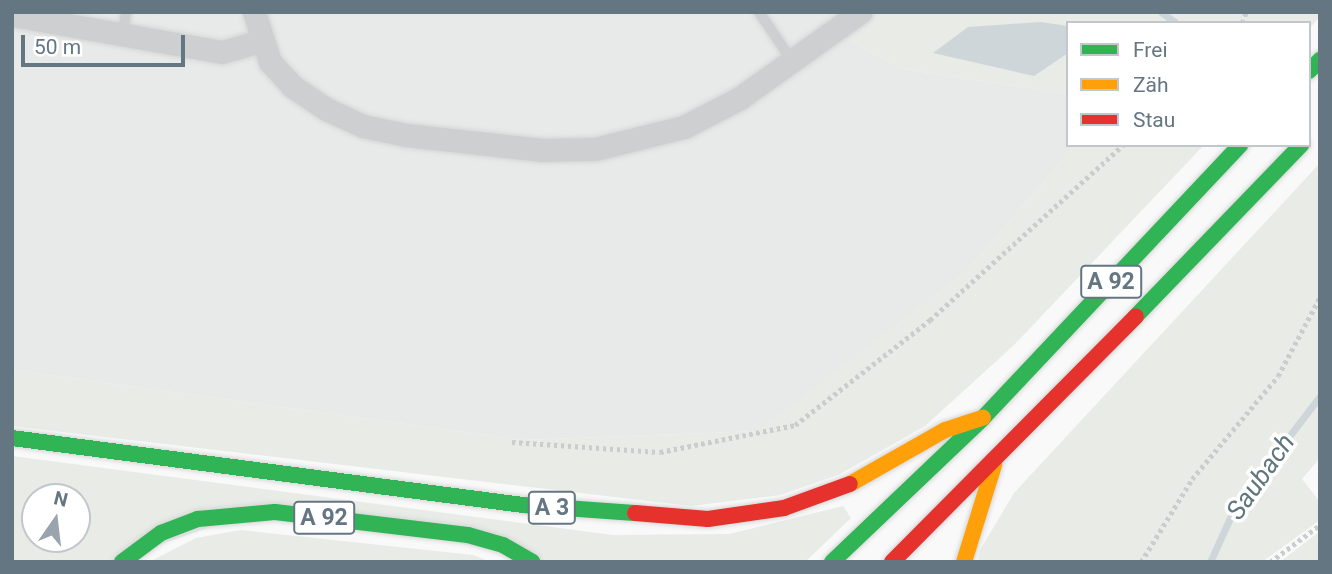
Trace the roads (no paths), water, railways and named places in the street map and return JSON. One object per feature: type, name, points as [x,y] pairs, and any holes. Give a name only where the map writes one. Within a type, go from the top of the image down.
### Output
[{"type":"highway","name":"A 92","points":[[832,562],[983,418],[1238,147]]},
{"type":"highway","name":"A 92","points":[[892,562],[995,463],[1299,147]]},
{"type":"highway","name":"A 3","points":[[12,438],[523,505],[708,519],[784,508],[858,481],[945,430],[983,418]]},
{"type":"highway","name":"A 92","points":[[964,562],[995,463]]},
{"type":"highway","name":"A 92","points":[[122,562],[161,533],[198,519],[275,512],[468,535],[503,545],[533,562]]},
{"type":"street","points":[[254,12],[260,41],[270,62],[292,86],[326,109],[363,126],[542,150],[595,149],[684,127],[740,99],[860,12]]},
{"type":"street","points":[[12,15],[124,23],[222,52],[260,41]]},
{"type":"lane","points":[[759,12],[792,61]]},
{"type":"waterway","name":"Saubach","points":[[1161,12],[1173,21]]},
{"type":"waterway","name":"Saubach","points":[[1210,562],[1235,507],[1320,396]]}]
